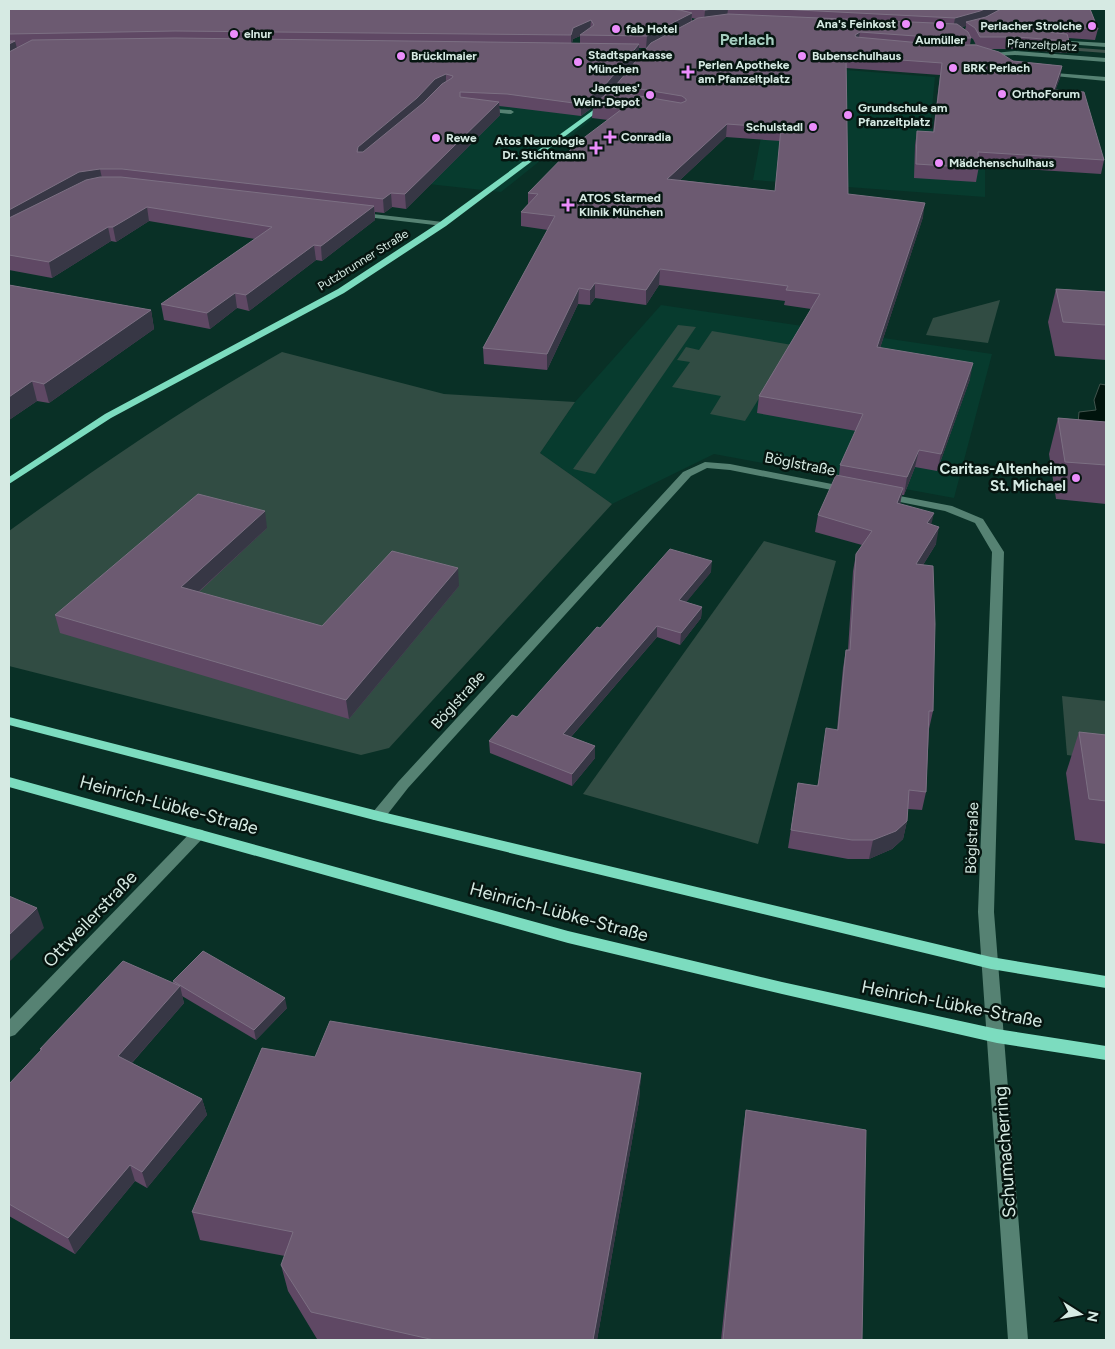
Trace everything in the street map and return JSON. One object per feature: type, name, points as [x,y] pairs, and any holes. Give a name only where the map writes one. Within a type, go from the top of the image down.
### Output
[{"type":"main road","name":"Putzbrunner Straße","points":[[9,481],[108,416],[341,291],[443,224],[611,100],[630,73]]},
{"type":"main road","points":[[9,721],[378,816],[991,963],[1106,982]]},
{"type":"main road","name":"Heinrich-Lübke-Straße","points":[[9,782],[568,937],[782,988],[997,1036],[1106,1053]]},
{"type":"street","name":"Pfanzeltplatz","points":[[1042,40],[1106,45]]},
{"type":"street","name":"Pfanzeltplatz","points":[[1000,61],[976,54],[1015,54],[1106,60]]},
{"type":"street","name":"Pfanzeltplatz","points":[[1040,72],[1106,79]]},
{"type":"street","points":[[472,108],[511,112]]},
{"type":"street","points":[[351,213],[443,224]]},
{"type":"street","name":"Böglstraße","points":[[378,816],[403,785],[687,474],[705,465],[730,466],[858,492]]},
{"type":"street","name":"Böglstraße","points":[[877,495],[948,508],[979,521],[998,552],[986,912],[991,963]]},
{"type":"street","name":"Ottweilerstraße","points":[[9,1030],[198,834]]},
{"type":"street","name":"Schumacherring","points":[[991,963],[1018,1340]]},
{"type":"shaded area","name":"Grundschule am Pfanzeltplatz","points":[[821,68],[935,77],[930,129],[985,134],[985,197],[753,180],[768,100]]},
{"type":"shaded area","points":[[443,78],[622,95],[501,192],[328,173]]},
{"type":"shaded area","points":[[1000,300],[988,343],[926,335],[933,318]]},
{"type":"shaded area","points":[[661,305],[992,354],[954,498],[714,454],[612,504],[540,453],[575,402]]},
{"type":"shaded area","points":[[678,325],[696,327],[595,474],[573,469]]},
{"type":"shaded area","points":[[712,331],[792,345],[745,421],[710,414],[721,396],[672,387],[690,362],[677,360],[686,347],[699,350]]},
{"type":"shaded area","points":[[282,352],[444,394],[575,402],[540,453],[612,504],[389,748],[361,755],[9,666],[9,531],[143,438]]},
{"type":"shaded area","points":[[1100,384],[1106,385],[1106,440],[1078,424],[1079,412],[1096,410],[1094,400]]},
{"type":"shaded area","points":[[764,541],[836,561],[758,844],[583,794]]},
{"type":"shaded area","points":[[1062,696],[1106,701],[1106,760],[1067,755]]},
{"type":"building","points":[[9,9],[668,9],[692,13],[647,36],[580,35],[594,25],[591,20],[573,28],[571,35],[175,31],[9,34]]},
{"type":"building","points":[[779,9],[985,9],[955,18]]},
{"type":"building","points":[[1001,9],[1090,9],[1098,29],[1000,22],[996,27],[1067,34],[1069,41],[1017,37],[980,37],[975,28],[966,22],[986,17]]},
{"type":"building","points":[[728,14],[957,24],[968,32],[971,38],[943,38],[860,32],[855,35],[856,37],[943,45],[976,45],[999,52],[1013,61],[1062,66],[1054,90],[1084,92],[1104,160],[978,152],[979,168],[916,164],[917,131],[934,132],[942,63],[846,56],[848,194],[925,203],[877,347],[973,363],[941,454],[919,450],[907,477],[840,465],[863,414],[759,396],[820,294],[786,290],[788,286],[660,269],[646,290],[595,283],[590,290],[579,288],[547,354],[483,348],[555,216],[521,212],[538,194],[528,193],[577,143],[622,109],[593,105],[610,91],[681,103],[686,101],[682,96],[616,85],[651,43],[698,18]],"holes":[[[727,124],[781,128],[775,191],[667,179]]]},
{"type":"building","points":[[175,38],[639,44],[605,85],[581,104],[507,94],[460,92],[460,97],[499,102],[405,194],[391,193],[383,199],[122,169],[100,169],[79,172],[9,210],[9,52],[32,40]],"holes":[[[446,74],[453,76],[363,152],[357,152],[358,147],[417,98],[435,79]]]},
{"type":"building","points":[[100,177],[121,177],[374,206],[321,246],[314,245],[246,295],[235,293],[207,313],[161,304],[272,227],[147,207],[113,227],[108,227],[49,262],[9,255],[9,218],[86,180]]},
{"type":"building","points":[[9,285],[151,310],[44,384],[32,381],[9,397]]},
{"type":"building","points":[[1056,289],[1106,292],[1106,325],[1063,322]]},
{"type":"building","points":[[1058,418],[1106,422],[1106,465],[1065,462]]},
{"type":"building","points":[[836,475],[903,488],[897,503],[934,513],[927,523],[939,527],[916,564],[933,566],[935,624],[933,711],[929,711],[926,792],[909,790],[907,821],[896,831],[873,840],[852,840],[791,830],[798,783],[818,786],[826,728],[838,730],[846,650],[850,650],[856,554],[872,531],[818,515]]},
{"type":"building","points":[[198,494],[265,511],[181,587],[322,626],[392,551],[458,568],[346,700],[55,615]]},
{"type":"building","points":[[670,549],[712,561],[679,600],[702,607],[681,633],[657,626],[563,734],[595,746],[572,774],[489,741],[512,715],[517,717]]},
{"type":"building","points":[[1079,732],[1106,735],[1106,801],[1089,799]]},
{"type":"building","points":[[9,896],[37,908],[9,935]]},
{"type":"building","points":[[203,951],[285,998],[254,1030],[173,981]]},
{"type":"building","points":[[123,961],[180,986],[118,1056],[202,1099],[142,1172],[130,1165],[68,1238],[9,1204],[9,1084]]},
{"type":"building","points":[[330,1021],[641,1073],[593,1340],[434,1340],[311,1312],[281,1265],[293,1232],[192,1212],[262,1048],[315,1057]]},
{"type":"building","points":[[746,1110],[866,1130],[862,1340],[723,1340]]},
{"type":"waterway","points":[[954,45],[991,44]]},
{"type":"waterway","points":[[1054,48],[1106,52]]},
{"type":"place","name":"Ana's Feinkost","points":[[906,24]]},
{"type":"place","name":"Aumüller","points":[[940,25]]},
{"type":"place","name":"Perlacher Strolche","points":[[1092,26]]},
{"type":"place","name":"fab Hotel","points":[[616,29]]},
{"type":"place","name":"elnur","points":[[234,34]]},
{"type":"place","name":"Brücklmaier","points":[[401,56]]},
{"type":"place","name":"Bubenschulhaus","points":[[802,56]]},
{"type":"place","name":"Stadtsparkasse München","points":[[578,62]]},
{"type":"place","name":"BRK Perlach","points":[[953,68]]},
{"type":"place","name":"Perlen Apotheke am Pfanzeltplatz","points":[[688,72]]},
{"type":"place","name":"OrthoForum","points":[[1002,94]]},
{"type":"place","name":"Jacques' Wein-Depot","points":[[650,95]]},
{"type":"place","name":"Grundschule am Pfanzeltplatz","points":[[848,115]]},
{"type":"place","name":"Schulstadl","points":[[813,127]]},
{"type":"place","name":"Conradia","points":[[610,137]]},
{"type":"place","name":"Rewe","points":[[436,138]]},
{"type":"place","name":"Atos Neurologie Dr. Stichtmann","points":[[596,148]]},
{"type":"place","name":"Mädchenschulhaus","points":[[939,163]]},
{"type":"place","name":"ATOS Starmed Klinik München","points":[[568,205]]},
{"type":"place","name":"Caritas-Altenheim St. Michael","points":[[1076,478]]},
{"type":"district","name":"Perlach","points":[[747,39]]}]
